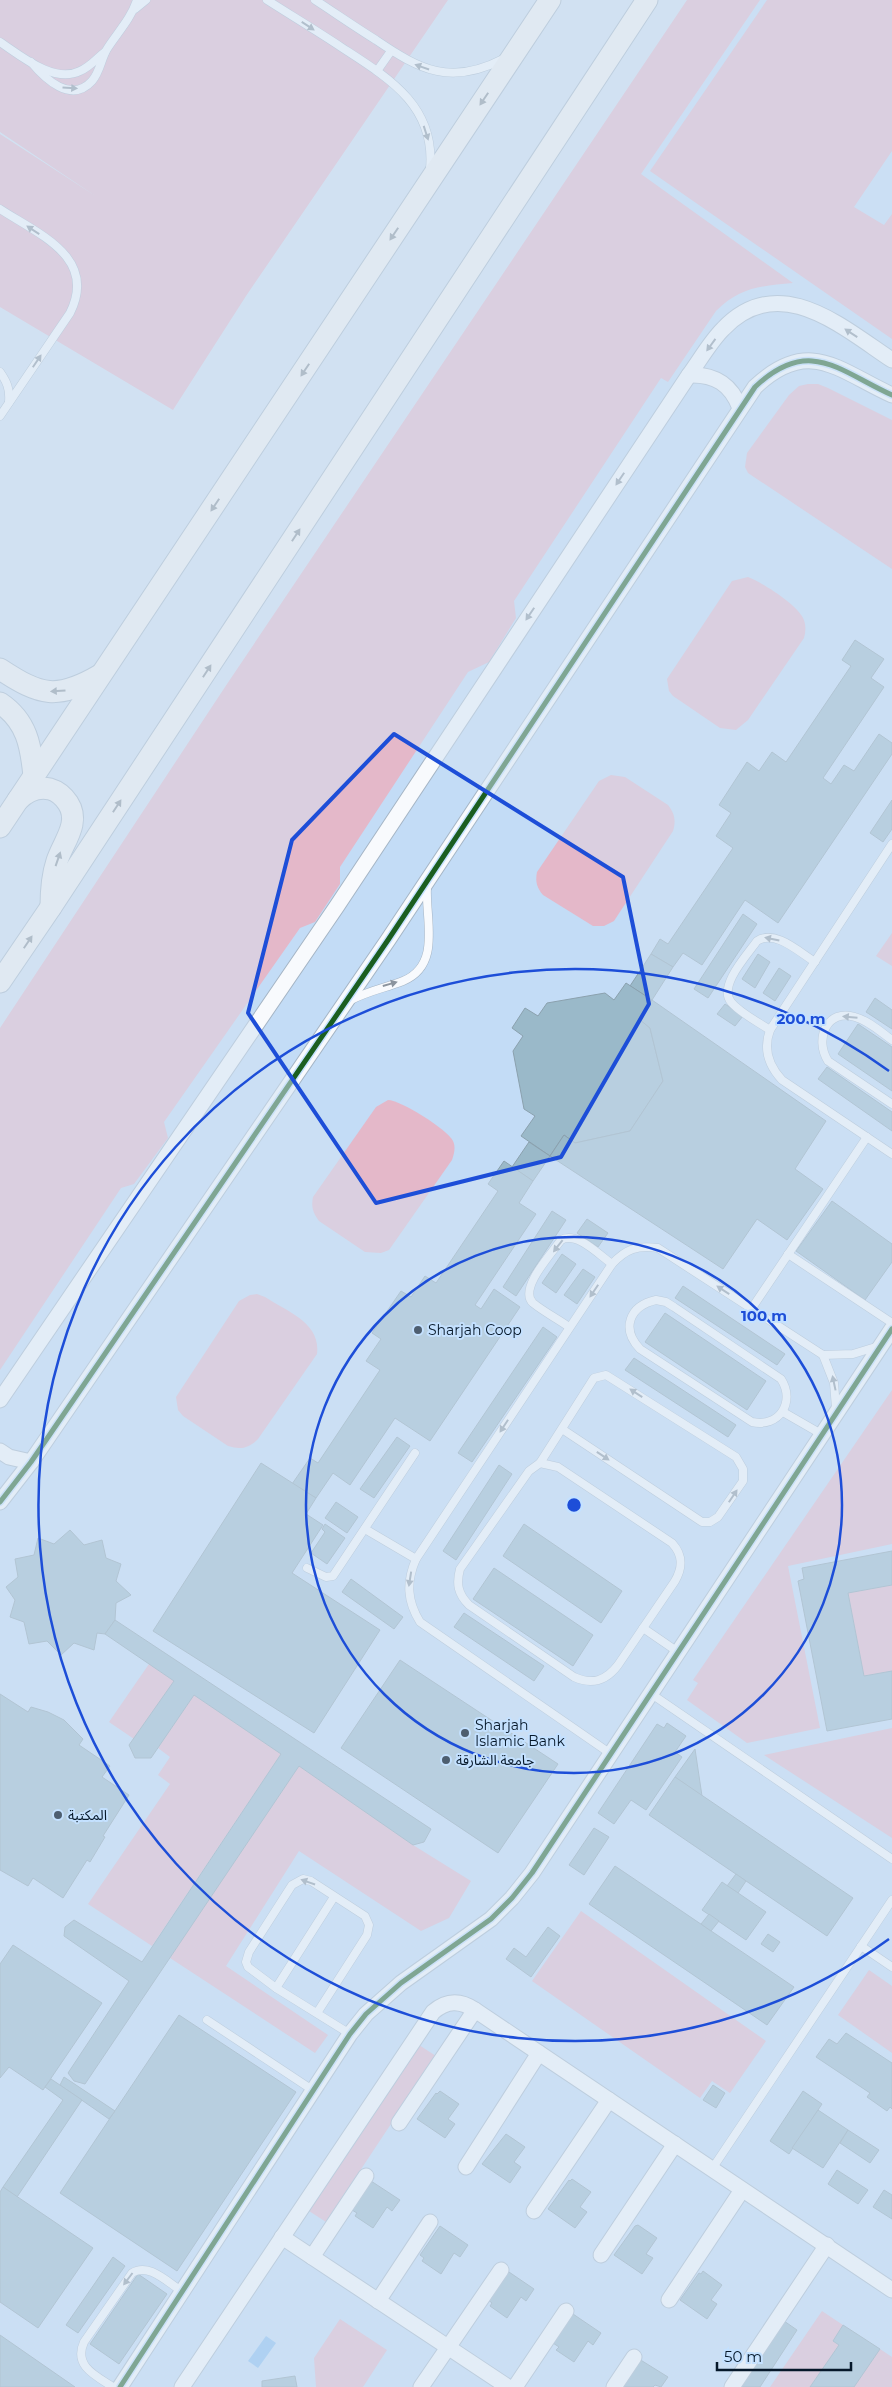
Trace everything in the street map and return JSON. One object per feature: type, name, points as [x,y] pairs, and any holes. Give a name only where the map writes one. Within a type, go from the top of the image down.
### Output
[{"type":"street","points":[[0,826],[550,0]]},
{"type":"street","points":[[0,982],[52,907],[647,0]]},
{"type":"street","points":[[0,1400],[337,906],[689,375],[722,330],[745,312],[764,305],[805,306],[823,314],[892,360]]},
{"type":"street","points":[[0,1502],[31,1462],[345,1003],[755,387],[767,376],[782,367],[810,361],[824,362],[842,368],[892,395]]},
{"type":"street","points":[[689,375],[703,374],[716,378],[727,385],[735,396],[740,408]]},
{"type":"street","points":[[0,669],[20,682],[42,691],[62,692],[78,688],[103,674]]},
{"type":"street","points":[[0,703],[17,719],[30,741],[34,776]]},
{"type":"street","points":[[18,800],[32,790],[49,789],[64,798],[72,812],[72,828],[59,855],[53,875],[52,907]]},
{"type":"street","points":[[120,2387],[350,2034],[366,2014],[388,1993],[471,1934],[512,1898],[532,1873],[892,1328]]},
{"type":"street","points":[[0,1451],[9,1457],[31,1462]]},
{"type":"street","points":[[182,2387],[432,2012],[440,2006],[457,2002],[475,2010],[892,2290]]},
{"type":"street","points":[[399,2123],[475,2010]]},
{"type":"street","points":[[466,2167],[539,2053]]},
{"type":"street","points":[[534,2212],[609,2100]]},
{"type":"street","points":[[601,2255],[675,2144]]},
{"type":"street","points":[[312,2258],[366,2176]]},
{"type":"street","points":[[669,2300],[742,2190]]},
{"type":"street","points":[[378,2301],[430,2222]]},
{"type":"street","points":[[282,2237],[508,2387]]},
{"type":"street","points":[[732,2387],[827,2245]]},
{"type":"street","points":[[421,2387],[500,2270]]},
{"type":"street","points":[[515,2387],[566,2311]]},
{"type":"street","points":[[614,2387],[634,2357]]},
{"type":"lane","points":[[134,11],[137,0]]},
{"type":"lane","points":[[31,62],[54,85],[65,90],[80,89],[92,81],[106,51],[134,11],[146,0]]},
{"type":"lane","points":[[267,0],[377,71],[402,90],[422,119],[431,161],[429,182]]},
{"type":"lane","points":[[315,0],[418,67],[450,73],[486,67],[517,49]]},
{"type":"lane","points":[[0,42],[31,62],[54,72],[72,74],[89,66],[106,51]]},
{"type":"lane","points":[[377,71],[391,50]]},
{"type":"lane","points":[[0,209],[64,252],[74,267],[78,285],[77,295],[70,313],[0,416]]},
{"type":"lane","points":[[0,372],[10,390],[9,402]]},
{"type":"lane","points":[[892,844],[770,1030],[768,1037],[768,1055],[773,1069],[782,1080],[892,1154]]},
{"type":"lane","points":[[345,1003],[378,988],[402,981],[420,968],[430,948],[426,909],[427,881]]},
{"type":"lane","points":[[770,1030],[733,1004],[728,995],[728,984],[757,941],[766,937],[776,938],[815,962]]},
{"type":"lane","points":[[892,1040],[863,1020],[854,1016],[844,1016],[834,1019],[827,1025],[822,1034],[821,1043],[823,1053],[828,1061],[892,1104]]},
{"type":"lane","points":[[752,1308],[867,1137]]},
{"type":"lane","points":[[569,1326],[533,1302],[528,1294],[530,1284],[561,1240],[565,1238],[575,1238],[612,1264]]},
{"type":"lane","points":[[611,1754],[420,1622],[409,1598],[411,1571],[416,1559],[569,1326],[612,1264],[622,1254],[633,1248],[646,1246],[658,1248],[823,1355],[834,1383],[836,1414]]},
{"type":"lane","points":[[788,1254],[892,1323]]},
{"type":"lane","points":[[656,1300],[666,1302],[674,1307],[781,1379],[788,1395],[783,1412],[777,1418],[760,1424],[744,1418],[640,1349],[630,1334],[632,1315],[647,1302],[656,1300]]},
{"type":"lane","points":[[823,1355],[853,1354],[881,1345]]},
{"type":"lane","points":[[540,1463],[558,1467],[672,1543],[678,1549],[681,1566],[679,1574],[612,1674],[604,1680],[583,1681],[477,1611],[462,1598],[458,1589],[457,1578],[460,1569],[529,1471],[540,1463],[594,1378],[602,1375],[610,1376],[736,1457],[744,1469],[743,1481],[718,1517],[710,1522],[702,1522],[562,1429]]},
{"type":"lane","points":[[783,1412],[822,1435]]},
{"type":"lane","points":[[307,1568],[326,1577],[334,1576],[415,1453]]},
{"type":"lane","points":[[365,1529],[416,1559]]},
{"type":"lane","points":[[643,1628],[678,1652]]},
{"type":"lane","points":[[650,1693],[892,1860]]},
{"type":"lane","points":[[317,2013],[367,1935],[369,1925],[364,1916],[307,1880],[295,1882],[247,1957],[248,1967],[276,1988],[350,2034]]},
{"type":"lane","points":[[276,1988],[334,1896]]},
{"type":"lane","points":[[712,2169],[892,1900]]},
{"type":"lane","points":[[861,1946],[892,1967]]},
{"type":"lane","points":[[207,2020],[314,2091]]},
{"type":"lane","points":[[113,2387],[84,2366],[80,2354],[84,2342],[132,2273],[138,2269],[149,2270],[183,2292]]},
{"type":"highlighted area","points":[[394,734],[623,877],[649,1004],[561,1157],[376,1203],[248,1013],[292,840]]},
{"type":"shaded area","points":[[0,0],[448,0],[246,296],[173,410],[0,307],[0,134],[97,197],[0,132]]},
{"type":"shaded area","points":[[687,0],[760,0],[641,174],[793,283],[751,289],[742,292],[725,303],[716,311],[668,382],[661,378],[514,601],[516,618],[489,662],[468,672],[340,867],[340,884],[315,922],[300,928],[164,1122],[168,1138],[134,1184],[121,1188],[0,1370],[0,1028],[227,684]]},
{"type":"shaded area","name":"جامعة الشارقة","points":[[760,0],[892,0],[892,2387],[0,2387],[0,1133],[641,174]]},
{"type":"shaded area","points":[[767,0],[892,0],[892,151],[854,207],[884,225],[892,214],[892,339],[650,171]]},
{"type":"shaded area","points":[[818,384],[828,388],[892,420],[892,569],[748,473],[745,467],[747,453],[789,395],[799,386]]},
{"type":"shaded area","points":[[748,577],[770,589],[799,612],[804,620],[805,635],[748,720],[736,730],[720,728],[673,696],[669,691],[667,679],[732,581]]},
{"type":"shaded area","points":[[611,775],[625,777],[668,805],[672,811],[674,824],[673,831],[614,921],[604,926],[593,926],[543,895],[537,885],[536,876],[599,781]]},
{"type":"shaded area","points":[[892,933],[892,966],[876,956]]},
{"type":"shaded area","points":[[388,1100],[412,1110],[433,1123],[453,1141],[454,1150],[452,1160],[389,1250],[381,1253],[365,1252],[319,1221],[313,1210],[312,1201],[376,1107]]},
{"type":"shaded area","points":[[257,1294],[293,1313],[308,1326],[314,1334],[317,1343],[317,1354],[258,1439],[248,1446],[237,1448],[228,1446],[183,1416],[178,1410],[176,1397],[239,1301],[250,1295]]},
{"type":"shaded area","points":[[892,1390],[892,1544],[788,1566],[820,1728],[747,1743],[687,1700],[698,1683],[693,1680]]},
{"type":"shaded area","points":[[892,1585],[892,1671],[864,1676],[848,1593]]},
{"type":"shaded area","points":[[149,1664],[174,1681],[134,1739],[109,1722]]},
{"type":"shaded area","points":[[194,1695],[281,1754],[152,1946],[88,1904],[170,1784],[158,1775],[170,1757],[158,1748]]},
{"type":"shaded area","points":[[892,1728],[892,1838],[764,1755]]},
{"type":"shaded area","points":[[299,1766],[413,1845],[471,1881],[449,1918],[421,1931],[299,1851],[226,1966],[328,2035],[315,2053],[170,1958]]},
{"type":"shaded area","points":[[581,1911],[766,2041],[730,2093],[712,2081],[700,2098],[532,1981]]},
{"type":"shaded area","points":[[869,1970],[892,1986],[892,2053],[838,2015]]},
{"type":"shaded area","points":[[419,2045],[436,2056],[326,2222],[309,2211]]},
{"type":"shaded area","points":[[822,2311],[843,2325],[833,2341],[839,2345],[810,2387],[770,2387]]},
{"type":"shaded area","points":[[340,2319],[387,2350],[363,2387],[316,2387],[314,2358]]},
{"type":"shaded area","points":[[880,2349],[892,2357],[892,2387],[854,2387]]},
{"type":"water","points":[[266,2336],[276,2343],[258,2368],[248,2361]]},
{"type":"building","points":[[855,640],[884,659],[871,678],[884,687],[823,778],[831,784],[844,765],[854,771],[879,734],[892,743],[892,754],[778,923],[745,900],[702,965],[683,953],[673,967],[651,954],[660,939],[668,944],[733,848],[716,836],[731,813],[719,805],[747,762],[759,771],[772,752],[786,762],[851,666],[842,660]]},
{"type":"building","points":[[892,800],[892,829],[883,842],[870,833]]},
{"type":"building","points":[[743,914],[757,924],[708,998],[694,989]]},
{"type":"building","points":[[651,954],[673,967],[652,1000],[630,986]]},
{"type":"building","points":[[758,954],[770,962],[755,988],[742,979]]},
{"type":"building","points":[[779,968],[791,976],[775,1001],[763,993]]},
{"type":"building","points":[[626,983],[652,1000],[639,1019],[650,1028],[663,1081],[630,1131],[575,1143],[564,1135],[550,1156],[521,1136],[535,1116],[524,1109],[513,1051],[523,1036],[512,1028],[525,1008],[538,1016],[547,1003],[605,993],[614,1000]]},
{"type":"building","points":[[875,998],[892,1010],[892,1029],[866,1012]]},
{"type":"building","points":[[652,1000],[826,1121],[795,1169],[823,1189],[787,1240],[757,1219],[723,1269],[550,1156],[564,1135],[575,1143],[630,1131],[663,1081],[650,1028],[639,1019]]},
{"type":"building","points":[[725,1004],[743,1016],[735,1026],[717,1014]]},
{"type":"building","points":[[858,1024],[892,1047],[892,1091],[838,1054]]},
{"type":"building","points":[[827,1067],[892,1112],[892,1131],[818,1079]]},
{"type":"building","points":[[529,1142],[550,1156],[533,1181],[512,1167]]},
{"type":"building","points":[[504,1161],[533,1181],[519,1203],[536,1214],[475,1305],[481,1309],[494,1289],[520,1307],[430,1441],[395,1418],[350,1485],[333,1473],[316,1498],[292,1484],[310,1458],[318,1463],[380,1370],[366,1361],[381,1339],[372,1333],[401,1291],[411,1297],[425,1276],[436,1283],[498,1191],[488,1184]]},
{"type":"building","points":[[832,1201],[892,1244],[892,1262],[865,1300],[796,1251]]},
{"type":"building","points":[[552,1211],[566,1220],[516,1296],[503,1287]]},
{"type":"building","points":[[587,1219],[608,1233],[598,1247],[577,1233]]},
{"type":"building","points":[[562,1254],[576,1264],[556,1293],[542,1283]]},
{"type":"building","points":[[583,1269],[595,1277],[577,1304],[564,1295]]},
{"type":"building","points":[[683,1286],[785,1354],[777,1365],[675,1298]]},
{"type":"building","points":[[665,1313],[766,1381],[747,1410],[645,1342]]},
{"type":"building","points":[[543,1327],[557,1337],[472,1462],[458,1453]]},
{"type":"building","points":[[634,1358],[736,1425],[728,1437],[625,1370]]},
{"type":"building","points":[[397,1437],[410,1446],[374,1498],[360,1489]]},
{"type":"building","points":[[261,1463],[316,1498],[306,1514],[323,1525],[292,1573],[380,1630],[314,1733],[153,1631]]},
{"type":"building","points":[[499,1465],[512,1474],[456,1560],[443,1551]]},
{"type":"building","points":[[336,1502],[358,1517],[347,1533],[325,1518]]},
{"type":"building","points":[[325,1524],[345,1538],[327,1564],[311,1553],[325,1532],[322,1529]]},
{"type":"building","points":[[524,1524],[622,1591],[601,1623],[503,1556]]},
{"type":"building","points":[[70,1530],[84,1545],[102,1540],[106,1558],[121,1564],[116,1581],[131,1595],[116,1603],[115,1620],[105,1634],[97,1633],[94,1650],[74,1643],[61,1655],[47,1641],[29,1644],[24,1622],[10,1617],[15,1600],[6,1587],[18,1577],[15,1559],[34,1555],[38,1538],[54,1544]]},
{"type":"building","points":[[892,1551],[892,1585],[848,1593],[864,1676],[892,1671],[892,1719],[827,1731],[798,1581],[804,1579],[802,1568]]},
{"type":"building","points":[[494,1568],[593,1635],[573,1666],[473,1599]]},
{"type":"building","points":[[351,1579],[403,1617],[394,1629],[342,1592]]},
{"type":"building","points":[[464,1613],[544,1666],[534,1681],[454,1627]]},
{"type":"building","points":[[115,1620],[431,1829],[424,1842],[413,1845],[299,1766],[85,2084],[74,2081],[68,2073],[129,1981],[64,1936],[65,1927],[74,1920],[142,1962],[281,1754],[194,1695],[151,1758],[135,1758],[129,1745],[174,1681],[105,1634]]},
{"type":"building","points":[[400,1660],[558,1764],[498,1853],[341,1748]]},
{"type":"building","name":"المكتبة","points":[[0,1694],[28,1712],[31,1707],[48,1712],[64,1720],[83,1739],[79,1745],[110,1766],[102,1777],[129,1795],[103,1836],[105,1837],[90,1862],[87,1860],[63,1898],[33,1878],[28,1886],[0,1870]]},
{"type":"building","points":[[667,1723],[686,1736],[675,1752],[682,1757],[646,1810],[631,1800],[614,1824],[598,1813],[657,1724],[664,1728]]},
{"type":"building","points":[[695,1749],[702,1796],[675,1777]]},
{"type":"building","points":[[675,1777],[853,1898],[827,1936],[649,1815]]},
{"type":"building","points":[[594,1828],[609,1837],[584,1875],[569,1865]]},
{"type":"building","points":[[615,1866],[794,1987],[767,2025],[589,1904]]},
{"type":"building","points":[[736,1874],[746,1881],[738,1893],[727,1886]]},
{"type":"building","points":[[722,1882],[766,1912],[746,1940],[702,1910]]},
{"type":"building","points":[[709,1914],[719,1921],[711,1931],[701,1924]]},
{"type":"building","points":[[548,1927],[560,1936],[531,1977],[506,1959],[514,1948],[526,1957]]},
{"type":"building","points":[[768,1934],[780,1942],[773,1952],[761,1944]]},
{"type":"building","points":[[13,1945],[102,2003],[43,2090],[9,2067],[0,2078],[0,1964]]},
{"type":"building","points":[[179,2015],[296,2092],[177,2271],[60,2193]]},
{"type":"building","points":[[846,2033],[892,2063],[892,2109],[890,2107],[887,2111],[867,2097],[870,2093],[816,2057],[829,2039],[837,2044]]},
{"type":"building","points":[[64,2077],[115,2111],[109,2119],[60,2085]]},
{"type":"building","points":[[51,2079],[82,2100],[17,2197],[3,2187],[63,2100],[45,2087]]},
{"type":"building","points":[[713,2085],[725,2093],[716,2108],[703,2100]]},
{"type":"building","points":[[440,2091],[459,2104],[448,2119],[455,2124],[445,2138],[417,2119],[436,2093]]},
{"type":"building","points":[[803,2091],[822,2104],[789,2154],[770,2141]]},
{"type":"building","points":[[818,2110],[848,2130],[823,2168],[792,2148]]},
{"type":"building","points":[[848,2130],[879,2150],[870,2163],[840,2143]]},
{"type":"building","points":[[506,2134],[525,2147],[514,2162],[521,2167],[510,2183],[482,2164]]},
{"type":"building","points":[[837,2170],[868,2190],[858,2204],[828,2184]]},
{"type":"building","points":[[572,2179],[591,2192],[580,2207],[587,2212],[575,2228],[548,2209],[569,2180]]},
{"type":"building","points":[[371,2181],[400,2200],[392,2211],[387,2207],[373,2228],[355,2216],[357,2213],[352,2210]]},
{"type":"building","points":[[3,2187],[93,2248],[38,2328],[0,2302],[0,2192]]},
{"type":"building","points":[[884,2190],[892,2195],[892,2219],[873,2207]]},
{"type":"building","points":[[638,2225],[657,2238],[646,2254],[653,2258],[642,2274],[614,2255],[635,2226]]},
{"type":"building","points":[[440,2226],[468,2245],[460,2257],[454,2253],[441,2274],[422,2261],[424,2258],[420,2255]]},
{"type":"building","points":[[113,2257],[125,2266],[78,2333],[66,2325]]},
{"type":"building","points":[[506,2270],[534,2289],[526,2301],[521,2297],[507,2318],[490,2306],[492,2303],[487,2299]]},
{"type":"building","points":[[703,2271],[722,2285],[711,2300],[717,2304],[707,2319],[680,2300],[699,2273],[701,2274]]},
{"type":"building","points":[[138,2274],[167,2294],[119,2364],[90,2344]]},
{"type":"building","points":[[573,2314],[601,2333],[593,2345],[588,2341],[574,2362],[556,2350],[559,2347],[553,2343]]},
{"type":"building","points":[[784,2321],[797,2330],[760,2387],[740,2387]]},
{"type":"building","points":[[843,2325],[880,2349],[854,2387],[810,2387],[839,2345],[833,2341]]},
{"type":"building","points":[[0,2335],[75,2387],[0,2387]]},
{"type":"building","points":[[639,2359],[668,2377],[661,2387],[655,2385],[653,2387],[621,2387]]},
{"type":"building","points":[[295,2376],[297,2387],[262,2387],[262,2381]]},
{"type":"cycle path","points":[[0,1502],[31,1462],[388,940],[755,387],[774,372],[792,363],[808,361],[840,368],[892,395]]},
{"type":"cycle path","points":[[120,2387],[350,2034],[366,2014],[401,1983],[491,1919],[512,1898],[532,1873],[892,1329]]},
{"type":"place","name":"Sharjah Coop","points":[[418,1330]]},
{"type":"place","name":"Sharjah Islamic Bank","points":[[465,1733]]},
{"type":"place","name":"جامعة الشارقة","points":[[446,1760]]},
{"type":"place","name":"المكتبة","points":[[58,1815]]}]
